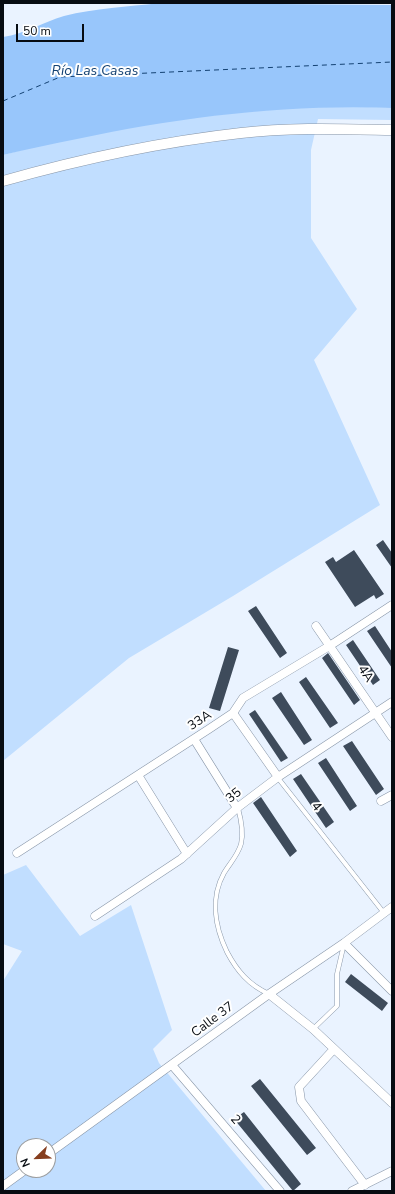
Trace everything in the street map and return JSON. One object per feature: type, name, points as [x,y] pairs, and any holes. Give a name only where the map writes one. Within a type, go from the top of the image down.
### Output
[{"type":"street","points":[[3,181],[68,163],[241,133],[307,129],[392,130]]},
{"type":"street","name":"33A","points":[[17,852],[233,713],[243,698],[331,645],[392,605]]},
{"type":"street","name":"4A","points":[[316,626],[331,645],[392,737]]},
{"type":"street","name":"35","points":[[95,916],[187,854],[238,808],[278,777],[392,702]]},
{"type":"street","name":"4","points":[[233,713],[278,777]]},
{"type":"street","points":[[194,739],[238,808]]},
{"type":"street","points":[[138,775],[187,854]]},
{"type":"street","points":[[380,801],[392,794]]},
{"type":"street","name":"Calle 37","points":[[56,1148],[269,994],[344,943],[392,907]]},
{"type":"street","points":[[344,943],[392,991]]},
{"type":"street","points":[[269,994],[313,1029],[333,1050],[392,1103]]},
{"type":"street","points":[[333,1050],[299,1087],[301,1102],[366,1185]]},
{"type":"street","name":"2","points":[[172,1065],[280,1191]]},
{"type":"street","points":[[352,1191],[392,1172]]},
{"type":"street","points":[[3,1186],[16,1177]]},
{"type":"lane","name":"4","points":[[278,777],[384,913]]},
{"type":"lane","points":[[238,808],[242,828],[241,844],[237,855],[224,874],[220,884],[216,903],[216,919],[224,946],[236,968],[253,986],[269,994]]},
{"type":"lane","points":[[313,1029],[337,1006],[337,974],[344,943]]},
{"type":"shaded area","points":[[345,106],[392,108],[392,120],[318,119],[311,150],[311,238],[357,309],[314,360],[380,505],[129,658],[3,761],[3,155],[87,135],[172,120],[259,111]]},
{"type":"shaded area","points":[[26,865],[80,936],[131,905],[172,1030],[153,1049],[159,1063],[266,1191],[3,1191],[3,981],[22,951],[3,944],[3,875]]},
{"type":"water","name":"Río Las Casas","points":[[159,3],[392,5],[392,108],[352,107],[273,110],[194,118],[116,131],[3,155],[3,37],[76,13]]},
{"type":"building","points":[[383,540],[392,553],[392,568],[376,545]]},
{"type":"building","points":[[354,550],[384,594],[376,599],[374,595],[355,607],[325,562],[333,557],[336,562]]},
{"type":"building","points":[[256,606],[287,653],[280,658],[248,611]]},
{"type":"building","points":[[375,626],[392,652],[392,668],[367,631]]},
{"type":"building","points":[[353,640],[380,680],[373,685],[346,645]]},
{"type":"building","points":[[228,647],[239,650],[220,711],[209,708]]},
{"type":"building","points":[[328,653],[360,700],[354,705],[322,658]]},
{"type":"building","points":[[306,677],[338,723],[330,728],[299,682]]},
{"type":"building","points":[[281,692],[312,740],[304,745],[272,698]]},
{"type":"building","points":[[255,710],[288,758],[281,762],[249,714]]},
{"type":"building","points":[[352,741],[384,789],[376,795],[343,746]]},
{"type":"building","points":[[326,758],[357,806],[350,811],[318,763]]},
{"type":"building","points":[[301,774],[334,822],[326,828],[293,779]]},
{"type":"building","points":[[261,797],[297,851],[290,857],[253,803]]},
{"type":"building","points":[[351,974],[388,1003],[382,1011],[345,982]]},
{"type":"building","points":[[260,1079],[316,1148],[307,1155],[251,1086]]},
{"type":"building","points":[[244,1112],[301,1184],[293,1191],[234,1119]]},
{"type":"ferry route","points":[[3,101],[60,77],[392,62]]}]
